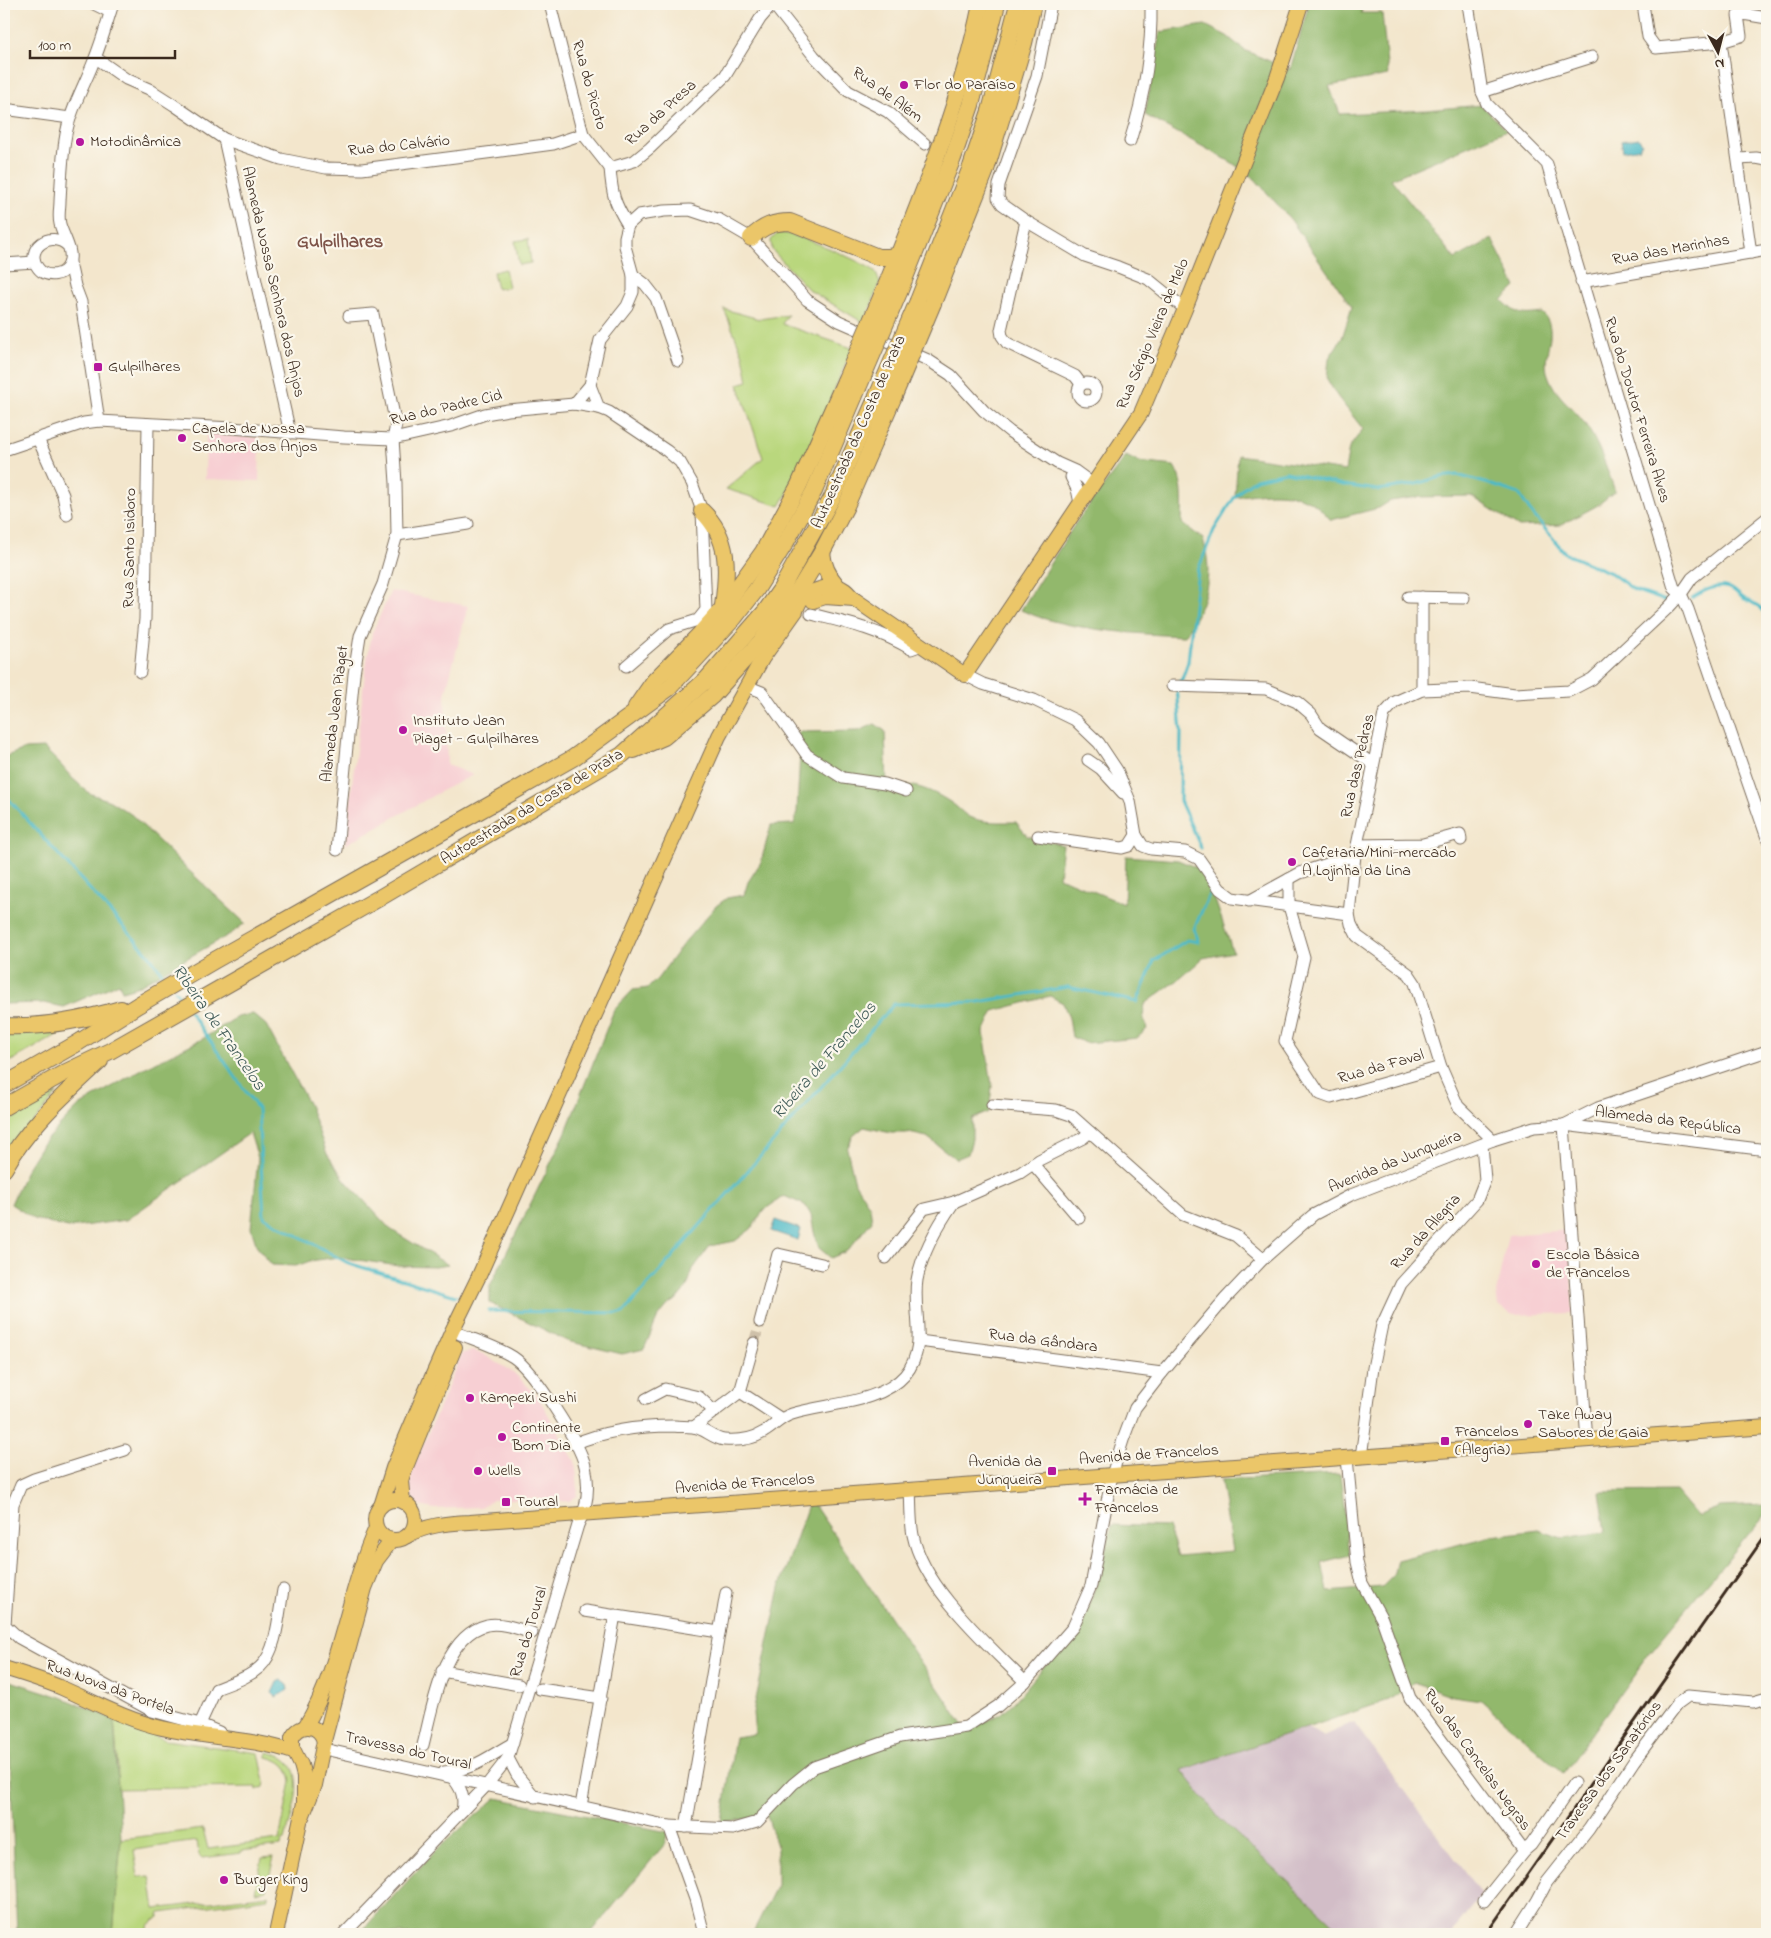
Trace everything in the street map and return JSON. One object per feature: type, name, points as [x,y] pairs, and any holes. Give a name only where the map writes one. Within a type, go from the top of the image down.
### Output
[{"type":"highway","points":[[891,285],[898,255],[939,151],[973,40],[981,4]]},
{"type":"highway","points":[[628,719],[654,681],[723,608],[753,566],[788,506],[852,385],[891,285],[953,158],[971,105],[996,4]]},
{"type":"highway","points":[[925,302],[990,111],[1018,4]]},
{"type":"highway","points":[[622,755],[664,737],[712,696],[761,642],[802,585],[822,552],[846,506],[885,396],[925,302],[986,170],[1024,43],[1033,4]]},
{"type":"highway","points":[[754,242],[766,226],[778,222],[790,222],[878,257],[898,255]]},
{"type":"highway","points":[[754,242],[779,228],[790,228],[806,233],[878,265],[885,272],[891,285]]},
{"type":"highway","name":"Autoestrada da Costa de Prata","points":[[4,1085],[215,960],[557,768],[669,688],[734,618],[756,590],[786,542],[814,491],[852,385]]},
{"type":"highway","name":"Autoestrada da Costa de Prata","points":[[4,1107],[64,1073],[110,1051],[381,897],[622,755],[707,679],[755,624],[781,590],[885,396]]},
{"type":"highway","points":[[702,511],[718,528],[724,550],[726,580],[723,608]]},
{"type":"highway","points":[[822,552],[822,561],[837,586]]},
{"type":"highway","points":[[4,1026],[39,1026],[93,1017],[138,1005]]},
{"type":"highway","points":[[4,1169],[24,1138],[44,1114],[110,1051]]},
{"type":"main road","name":"Rua Sérgio Vieira de Melo","points":[[965,674],[1141,413],[1278,78],[1300,4]]},
{"type":"main road","points":[[276,1934],[305,1797],[304,1776],[291,1743],[323,1692],[334,1662],[361,1565],[376,1528],[375,1516],[381,1506],[393,1468],[452,1331],[470,1296],[720,736],[747,686],[762,659],[796,611],[799,602],[805,596],[819,589],[837,586],[965,674]]},
{"type":"main road","points":[[796,611],[810,602],[825,597],[854,599]]},
{"type":"main road","points":[[403,1502],[401,1482],[403,1474],[460,1334],[470,1296]]},
{"type":"main road","name":"Avenida de Francelos","points":[[407,1536],[419,1529],[443,1524],[584,1512],[1767,1427]]},
{"type":"main road","points":[[376,1528],[382,1536],[397,1540],[407,1536],[414,1526],[413,1513],[408,1505],[392,1500],[381,1506]]},
{"type":"main road","name":"Avenida de Francelos","points":[[413,1513],[443,1524]]},
{"type":"main road","points":[[302,1817],[314,1785],[365,1588],[376,1561],[392,1540]]},
{"type":"main road","name":"Rua Nova da Portela","points":[[10,1670],[60,1687],[104,1708],[161,1728],[265,1743],[296,1754]]},
{"type":"main road","points":[[296,1754],[308,1760],[313,1759],[323,1748],[323,1736],[316,1728],[300,1730]]},
{"type":"main road","name":"Rua Nova da Portela","points":[[265,1743],[300,1730]]},
{"type":"street","points":[[94,4],[112,8],[96,58],[70,118],[65,138],[59,222],[71,255],[70,263],[74,286],[81,302],[99,421]]},
{"type":"street","name":"Rua do Picoto","points":[[550,4],[583,134],[610,168]]},
{"type":"street","name":"Rua de Além","points":[[773,4],[814,56],[848,91],[888,112],[925,144]]},
{"type":"street","name":"Rua da Presa","points":[[610,168],[634,160],[712,89],[735,62],[760,19],[773,4]]},
{"type":"street","points":[[1051,4],[1037,76],[998,192],[998,198],[1002,204],[1026,221],[1085,256],[1148,279],[1185,309]]},
{"type":"street","points":[[1130,141],[1139,112],[1151,39],[1151,4]]},
{"type":"street","name":"Rua do Doutor Ferreira Alves","points":[[1468,4],[1482,92],[1487,104],[1547,164],[1674,588],[1681,594],[1767,838]]},
{"type":"street","points":[[1643,4],[1648,37],[1656,48],[1722,42],[1741,36],[1738,15],[1743,14],[1767,18]]},
{"type":"street","points":[[1722,42],[1751,253]]},
{"type":"street","points":[[1482,92],[1592,57]]},
{"type":"street","name":"Rua do Calvário","points":[[96,58],[126,79],[162,97],[224,139],[302,164],[326,168],[362,169],[553,144],[583,134]]},
{"type":"street","points":[[4,109],[70,118]]},
{"type":"street","name":"Alameda Nossa Senhora dos Anjos","points":[[224,139],[290,433]]},
{"type":"street","points":[[1739,159],[1756,158],[1767,160]]},
{"type":"street","points":[[610,168],[612,191],[617,208],[628,225]]},
{"type":"street","points":[[574,404],[590,385],[600,340],[626,306],[633,292],[633,274],[625,246],[628,225],[639,215],[664,210],[690,210],[720,220],[754,242],[806,300],[840,321],[928,360],[951,375],[984,411],[1010,432],[1073,474],[1086,479],[1091,486]]},
{"type":"street","points":[[1026,221],[1000,330],[1002,336],[1007,343],[1075,376],[1082,384]]},
{"type":"street","points":[[59,222],[47,240],[38,246],[34,257],[42,272],[53,275],[74,286]]},
{"type":"street","points":[[47,240],[58,240],[68,246]]},
{"type":"street","name":"Rua das Marinhas","points":[[1581,282],[1767,250]]},
{"type":"street","points":[[4,264],[36,262]]},
{"type":"street","points":[[53,275],[64,272],[70,263]]},
{"type":"street","points":[[633,274],[645,284],[656,298],[678,361]]},
{"type":"street","name":"Alameda Jean Piaget","points":[[336,850],[354,674],[360,636],[383,584],[397,535],[393,439],[396,425],[373,314],[349,316]]},
{"type":"street","points":[[590,385],[599,408]]},
{"type":"street","name":"Rua do Padre Cid","points":[[4,450],[84,423],[99,421],[393,439],[451,426],[485,414],[508,410],[574,404],[599,408],[609,412],[643,434],[680,462],[692,483],[702,511],[706,610],[698,620],[669,629],[626,666]]},
{"type":"street","name":"Rua Santo Isidoro","points":[[140,672],[145,619],[148,424]]},
{"type":"street","points":[[38,439],[63,495],[67,515]]},
{"type":"street","points":[[1073,474],[1092,472],[1103,468]]},
{"type":"street","points":[[1073,474],[1080,503]]},
{"type":"street","name":"Rua das Pedras","points":[[1488,1143],[1458,1106],[1441,1067],[1414,983],[1409,974],[1357,936],[1351,924],[1349,914],[1356,850],[1384,714],[1395,702],[1422,690],[1470,688],[1515,694],[1569,691],[1592,679],[1681,594],[1692,578],[1767,518]]},
{"type":"street","points":[[397,535],[468,524]]},
{"type":"street","points":[[1408,597],[1464,598]]},
{"type":"street","points":[[1422,597],[1422,690]]},
{"type":"street","points":[[811,614],[866,627],[894,638],[910,649],[922,645]]},
{"type":"street","points":[[965,674],[983,684],[1034,700],[1075,720],[1099,743],[1116,770],[1130,801],[1136,835],[1143,846],[1151,849],[1185,852],[1199,859],[1220,889],[1232,898],[1349,914]]},
{"type":"street","points":[[747,686],[762,692],[807,755],[843,778],[885,784],[906,791]]},
{"type":"street","points":[[1177,686],[1266,689],[1297,702],[1311,714],[1320,728],[1373,764]]},
{"type":"street","points":[[1088,760],[1101,769],[1130,801]]},
{"type":"street","points":[[1249,901],[1300,873],[1356,850],[1423,844],[1460,834],[1461,840]]},
{"type":"street","points":[[1038,836],[1122,848],[1129,846],[1136,835]]},
{"type":"street","name":"Rua da Faval","points":[[1289,879],[1290,906],[1304,957],[1285,1041],[1320,1094],[1331,1098],[1441,1067]]},
{"type":"street","points":[[1587,1441],[1564,1125],[1598,1108],[1767,1051]]},
{"type":"street","points":[[992,1105],[1056,1110],[1071,1115],[1183,1215],[1236,1236],[1263,1259]]},
{"type":"street","name":"Avenida da Junqueira","points":[[486,1786],[669,1826],[733,1829],[757,1822],[793,1784],[814,1767],[900,1737],[966,1727],[998,1706],[1025,1682],[1073,1627],[1091,1586],[1112,1475],[1135,1408],[1224,1298],[1263,1259],[1313,1215],[1351,1195],[1534,1127],[1564,1125]]},
{"type":"street","name":"Alameda da República","points":[[1564,1125],[1767,1150]]},
{"type":"street","points":[[886,1258],[924,1209],[954,1202],[1020,1173],[1033,1164],[1083,1138],[1090,1132]]},
{"type":"street","name":"Rua da Alegria","points":[[1361,1457],[1373,1368],[1382,1325],[1400,1284],[1477,1200],[1485,1180],[1488,1143]]},
{"type":"street","points":[[1033,1164],[1079,1218]]},
{"type":"street","points":[[574,1444],[608,1432],[656,1426],[694,1427],[722,1440],[748,1439],[765,1432],[780,1418],[793,1413],[867,1397],[889,1388],[904,1375],[913,1360],[919,1341],[917,1282],[922,1260],[944,1216],[954,1202]]},
{"type":"street","points":[[760,1322],[778,1254],[822,1264]]},
{"type":"street","name":"Rua do Toural","points":[[344,1934],[486,1786],[508,1758],[588,1496],[586,1467],[555,1409],[526,1368],[514,1358],[460,1334]]},
{"type":"street","name":"Rua da Gândara","points":[[919,1341],[1162,1373]]},
{"type":"street","points":[[694,1427],[740,1392],[754,1343]]},
{"type":"street","points":[[646,1399],[665,1389],[699,1397],[715,1412]]},
{"type":"street","points":[[740,1392],[780,1418]]},
{"type":"street","points":[[125,1450],[34,1479],[21,1485],[13,1504],[5,1625],[19,1638],[152,1711],[200,1724],[219,1732],[223,1738]]},
{"type":"street","name":"Rua das Cancelas Negras","points":[[1347,1458],[1357,1562],[1362,1583],[1382,1618],[1410,1698],[1524,1851]]},
{"type":"street","points":[[910,1489],[913,1536],[928,1574],[946,1600],[1025,1682]]},
{"type":"street","points":[[200,1724],[216,1689],[243,1679],[262,1666],[273,1645],[283,1590]]},
{"type":"street","points":[[686,1827],[726,1593]]},
{"type":"street","points":[[584,1611],[719,1632]]},
{"type":"street","points":[[581,1806],[615,1615]]},
{"type":"street","points":[[423,1745],[442,1671],[461,1642],[471,1632],[488,1625],[500,1624],[532,1633]]},
{"type":"street","points":[[442,1671],[519,1685]]},
{"type":"street","points":[[540,1689],[601,1698]]},
{"type":"street","name":"Travessa dos Sanatórios","points":[[1516,1934],[1547,1882],[1589,1829],[1634,1761],[1677,1704],[1688,1696],[1753,1702],[1767,1698]]},
{"type":"street","points":[[436,1773],[467,1769],[480,1764],[513,1744]]},
{"type":"street","name":"Travessa do Toural","points":[[323,1748],[486,1786]]},
{"type":"street","points":[[508,1758],[516,1775],[535,1796]]},
{"type":"street","points":[[452,1777],[462,1794],[464,1802],[462,1811]]},
{"type":"street","name":"Rua das Cancelas Negras","points":[[1484,1901],[1524,1851],[1531,1845],[1574,1783]]},
{"type":"street","points":[[669,1826],[695,1899],[704,1934]]},
{"type":"shaded area","points":[[206,434],[260,438],[259,481],[205,479]]},
{"type":"shaded area","name":"Instituto Jean Piaget - Gulpilhares","points":[[391,591],[468,606],[445,695],[447,765],[473,775],[345,845],[366,665],[372,633]]},
{"type":"shaded area","name":"Escola Básica de Francelos","points":[[1569,1230],[1573,1313],[1513,1315],[1498,1306],[1496,1293],[1508,1235]]},
{"type":"shaded area","points":[[472,1351],[483,1354],[514,1373],[537,1395],[575,1461],[577,1496],[569,1501],[549,1502],[537,1498],[493,1500],[481,1507],[434,1509],[419,1506],[412,1497],[410,1476],[460,1358],[463,1353]]},
{"type":"shaded area","points":[[1354,1722],[1482,1895],[1451,1934],[1345,1934],[1219,1818],[1182,1770],[1307,1728],[1323,1736]]},
{"type":"green space","points":[[1309,4],[1364,4],[1361,13],[1382,13],[1388,75],[1329,86],[1340,114],[1427,110],[1481,105],[1507,130],[1391,179],[1455,259],[1492,239],[1516,287],[1502,300],[1520,313],[1542,313],[1547,320],[1550,327],[1546,359],[1548,375],[1559,395],[1590,431],[1615,491],[1598,505],[1561,525],[1519,527],[1471,496],[1418,497],[1390,501],[1379,508],[1331,520],[1314,504],[1295,496],[1275,493],[1235,497],[1238,455],[1345,471],[1349,448],[1363,429],[1337,396],[1327,379],[1329,358],[1342,338],[1352,307],[1291,220],[1255,179],[1231,162],[1145,115],[1160,32],[1205,25],[1227,36],[1244,50],[1290,70]]},
{"type":"green space","points":[[778,233],[812,242],[842,254],[875,271],[880,283],[864,323],[809,290],[772,250],[771,240]]},
{"type":"green space","points":[[528,239],[531,263],[519,265],[515,241]]},
{"type":"green space","points":[[505,269],[509,287],[497,289],[493,272]]},
{"type":"green space","points":[[724,309],[759,319],[788,315],[782,324],[852,348],[801,469],[780,506],[726,489],[763,458],[738,384],[748,381],[743,355]]},
{"type":"green space","points":[[1126,456],[1138,462],[1174,466],[1181,486],[1182,523],[1203,539],[1208,566],[1206,590],[1198,613],[1184,636],[1101,630],[1038,617],[1021,610],[1075,524]]},
{"type":"green space","points":[[875,724],[885,731],[887,785],[912,786],[927,790],[953,804],[969,817],[986,821],[1016,822],[1027,836],[1063,845],[1059,877],[1124,904],[1126,856],[1178,860],[1205,871],[1233,952],[1203,958],[1182,977],[1145,1004],[1143,1017],[1147,1029],[1137,1038],[1086,1043],[1072,1037],[1069,1018],[1063,1003],[1050,996],[994,1011],[984,1032],[992,1086],[989,1112],[972,1119],[972,1139],[968,1154],[956,1159],[927,1137],[909,1133],[891,1133],[864,1127],[853,1136],[847,1149],[855,1183],[870,1207],[872,1221],[847,1251],[831,1258],[819,1248],[811,1215],[805,1205],[784,1196],[764,1210],[751,1229],[735,1241],[710,1246],[693,1269],[687,1287],[676,1300],[667,1306],[657,1319],[644,1349],[622,1354],[567,1341],[490,1303],[490,1286],[565,1134],[614,1010],[633,990],[648,988],[658,978],[683,944],[716,906],[727,898],[744,895],[748,882],[761,862],[771,825],[794,824],[797,812],[800,752],[793,739],[798,732],[858,731]]},
{"type":"green space","points":[[44,748],[89,793],[110,801],[132,815],[245,923],[232,933],[136,987],[122,991],[119,983],[64,1007],[44,1003],[4,1004],[4,757],[25,749]]},
{"type":"green space","points":[[253,1014],[266,1025],[309,1105],[327,1154],[345,1180],[390,1229],[448,1265],[435,1267],[398,1266],[339,1257],[310,1261],[296,1266],[272,1265],[257,1247],[251,1228],[258,1158],[250,1133],[126,1220],[68,1228],[34,1219],[11,1204],[26,1170],[43,1143],[79,1106],[142,1069],[204,1038],[237,1017]]},
{"type":"green space","points":[[61,1029],[64,1031],[4,1065],[4,1033]]},
{"type":"green space","points":[[57,1093],[4,1160],[4,1124]]},
{"type":"green space","points":[[1340,1474],[1350,1555],[1322,1562],[1328,1592],[1382,1587],[1393,1576],[1397,1560],[1492,1536],[1539,1530],[1562,1538],[1606,1532],[1600,1492],[1676,1491],[1697,1516],[1720,1507],[1767,1505],[1767,1512],[1648,1655],[1563,1773],[1481,1700],[1453,1696],[1414,1682],[1389,1700],[1182,1770],[1219,1818],[1345,1934],[752,1934],[777,1885],[777,1846],[767,1816],[722,1822],[735,1737],[755,1734],[753,1713],[781,1583],[810,1499],[964,1726],[982,1723],[1001,1714],[1015,1701],[1063,1644],[1081,1630],[1099,1576],[1112,1525],[1168,1527],[1178,1556],[1232,1551],[1221,1480]]},
{"type":"green space","points":[[7,1680],[61,1697],[114,1719],[121,1839],[113,1934],[17,1934]]},
{"type":"green space","points":[[114,1719],[165,1740],[259,1753],[265,1782],[264,1787],[257,1790],[256,1787],[117,1789],[118,1768]]},
{"type":"green space","points":[[267,1752],[282,1757],[291,1765],[297,1787],[285,1840],[282,1841],[281,1846],[202,1858],[199,1855],[197,1841],[134,1850],[138,1877],[150,1876],[155,1909],[268,1895],[268,1898],[160,1913],[159,1917],[149,1925],[146,1934],[113,1934],[121,1839],[203,1829],[208,1849],[279,1840],[291,1782],[289,1772],[284,1765],[277,1760],[267,1757]]},
{"type":"green space","points":[[496,1798],[668,1832],[664,1845],[590,1934],[359,1934],[435,1851]]},
{"type":"green space","points":[[274,1857],[269,1878],[265,1877],[263,1880],[263,1885],[267,1886],[266,1890],[255,1892],[262,1858]]},
{"type":"water","points":[[1639,138],[1642,144],[1640,148],[1623,151],[1621,141]]},
{"type":"water","points":[[775,1220],[801,1229],[798,1240],[771,1231]]},
{"type":"water","points":[[281,1680],[287,1684],[288,1690],[276,1697],[272,1693],[277,1682]]},
{"type":"waterway","name":"Ribeira de Francelos","points":[[1179,682],[1182,679],[1188,662],[1198,570],[1214,530],[1234,498],[1243,488],[1256,479],[1286,472],[1343,485],[1378,490],[1457,475],[1519,494],[1530,511],[1566,554],[1611,573],[1634,590],[1666,601]]},
{"type":"waterway","name":"Ribeira de Francelos","points":[[1692,598],[1714,588],[1729,588],[1760,607],[1767,615]]},
{"type":"waterway","name":"Ribeira de Francelos","points":[[1177,688],[1181,732],[1180,801],[1201,848]]},
{"type":"waterway","name":"Ribeira de Francelos","points":[[4,794],[149,955],[168,981]]},
{"type":"waterway","name":"Ribeira de Francelos","points":[[489,1311],[623,1313],[894,1004],[978,1002],[1068,987],[1137,1002],[1154,961],[1187,940],[1199,942],[1194,929],[1211,890]]},
{"type":"waterway","name":"Ribeira de Francelos","points":[[175,990],[184,1003]]},
{"type":"waterway","name":"Ribeira de Francelos","points":[[189,1011],[258,1109],[264,1217],[348,1263],[456,1296]]},
{"type":"tunnel","points":[[754,1343],[760,1322]]},
{"type":"railway","points":[[1486,1934],[1767,1533]]},
{"type":"place","name":"Flor do Paraíso","points":[[904,85]]},
{"type":"place","name":"Motodinâmica","points":[[80,142]]},
{"type":"place","name":"Gulpilhares","points":[[98,367]]},
{"type":"place","name":"Capela de Nossa Senhora dos Anjos","points":[[182,438]]},
{"type":"place","name":"Instituto Jean Piaget - Gulpilhares","points":[[403,730]]},
{"type":"place","name":"Cafetaria/Mini-mercado A Lojinha da Lina","points":[[1292,862]]},
{"type":"place","name":"Escola Básica de Francelos","points":[[1536,1264]]},
{"type":"place","name":"Kampeki Sushi","points":[[470,1398]]},
{"type":"place","name":"Take Away Sabores de Gaia","points":[[1528,1424]]},
{"type":"place","name":"Continente Bom Dia","points":[[502,1437]]},
{"type":"place","name":"Francelos (Alegria)","points":[[1445,1441]]},
{"type":"place","name":"Wells","points":[[478,1471]]},
{"type":"place","name":"Avenida da Junqueira","points":[[1052,1471]]},
{"type":"place","name":"Farmácia de Francelos","points":[[1085,1499]]},
{"type":"place","name":"Toural","points":[[506,1502]]},
{"type":"place","name":"Burger King","points":[[224,1880]]},
{"type":"district","name":"Gulpilhares","points":[[340,242]]}]
